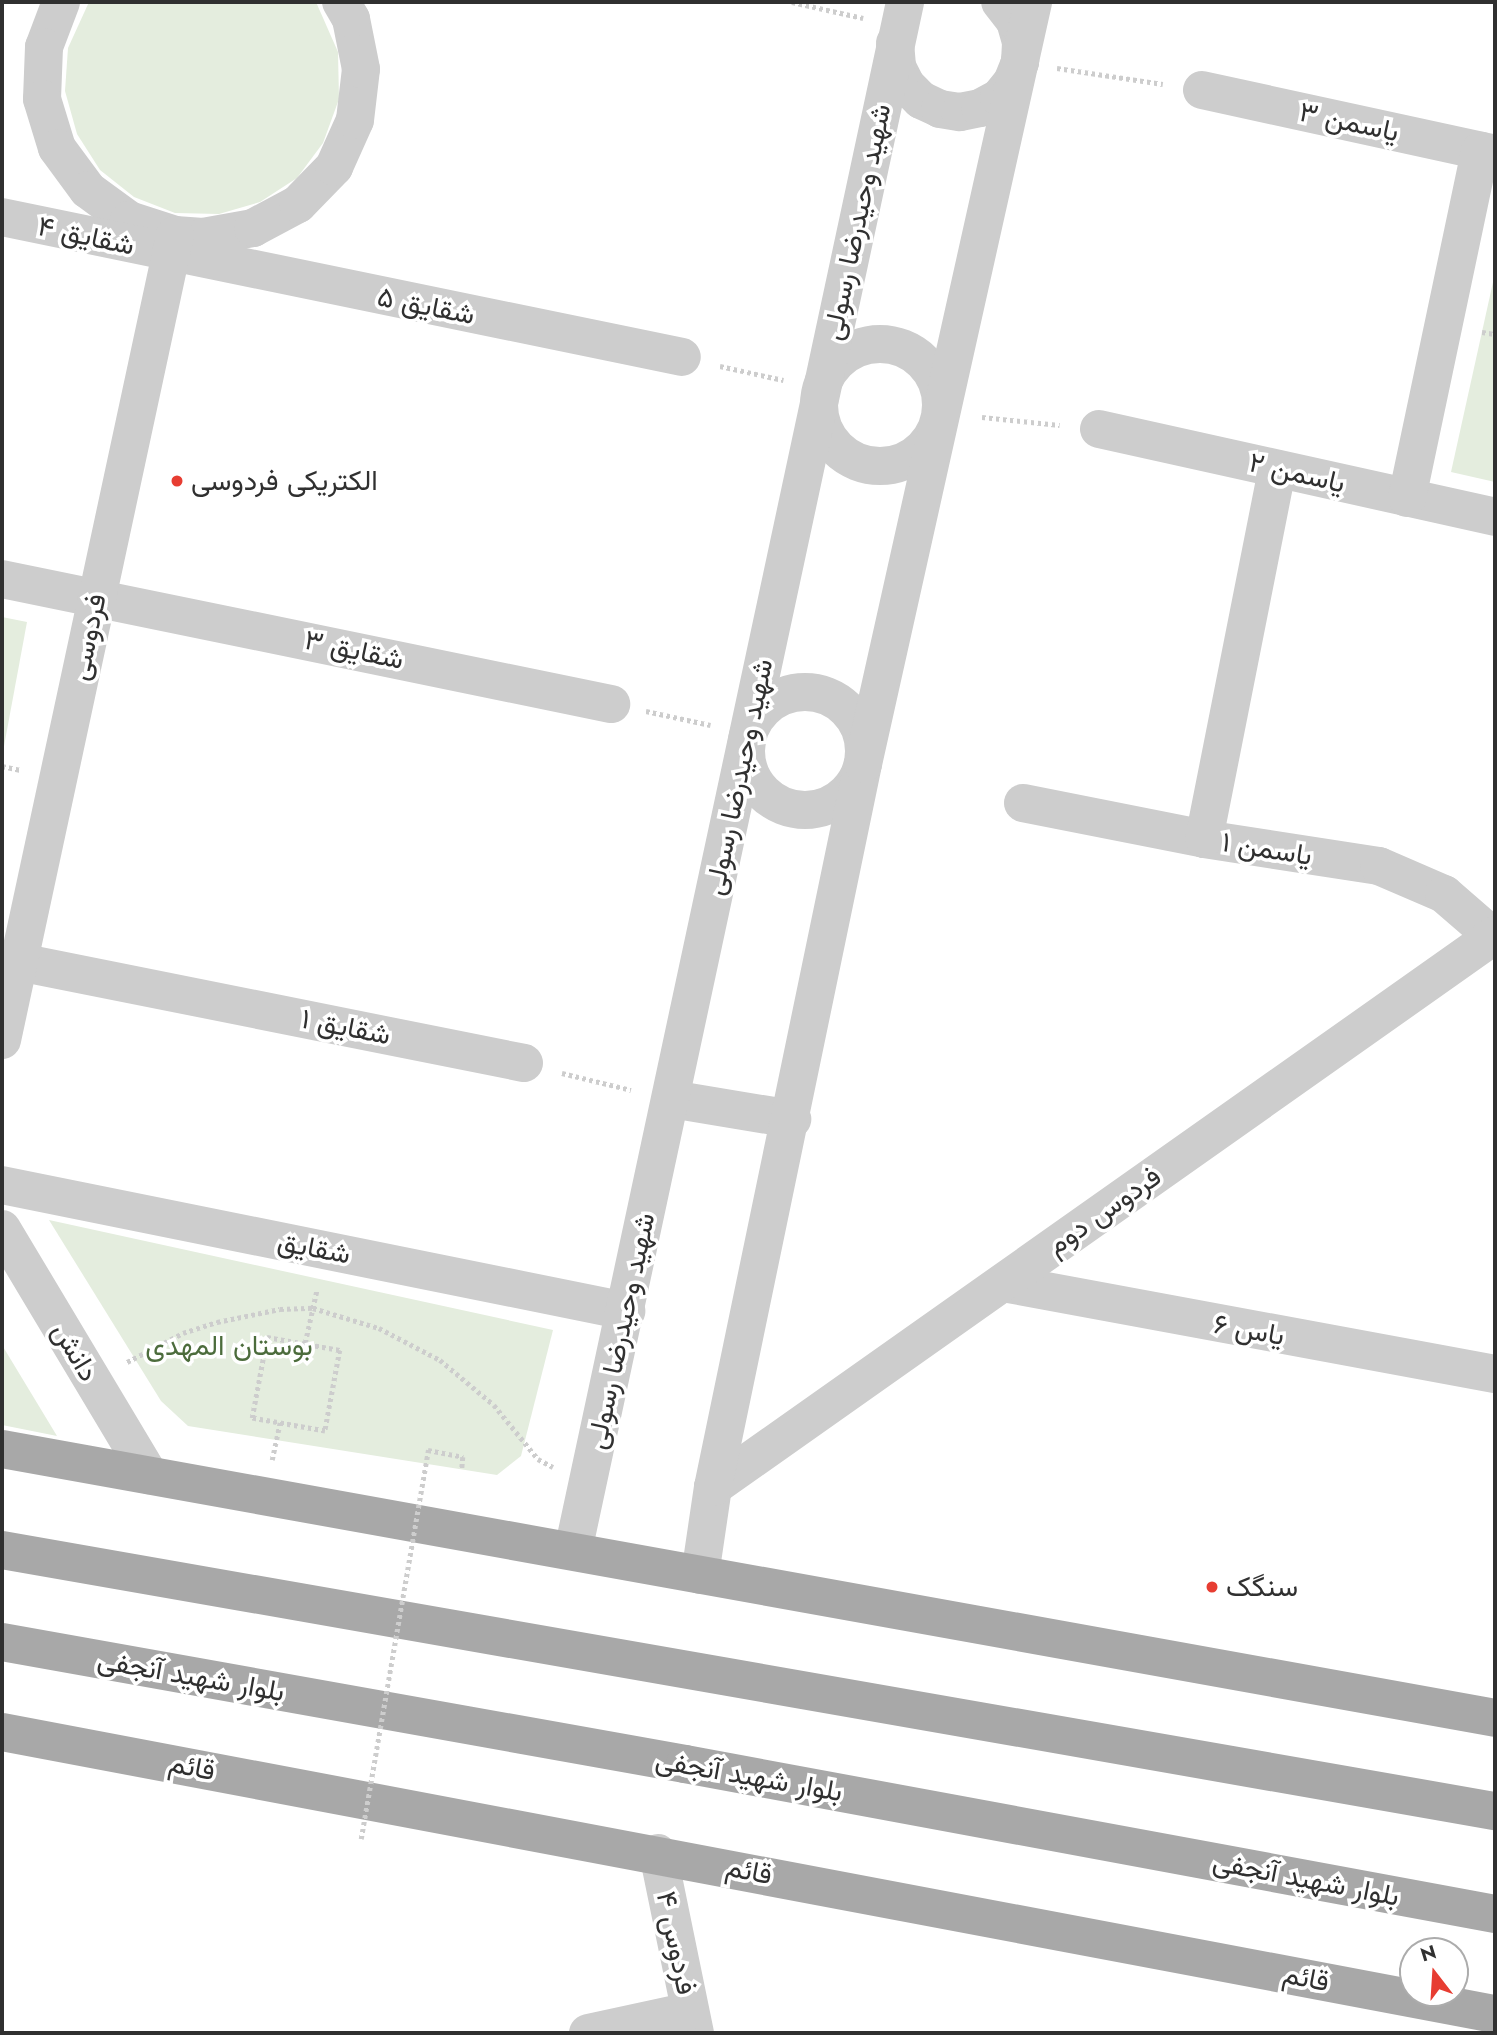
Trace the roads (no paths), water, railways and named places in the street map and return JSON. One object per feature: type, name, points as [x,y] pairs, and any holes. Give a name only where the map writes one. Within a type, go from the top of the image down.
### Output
[{"type":"main road","points":[[2,1449],[1495,1718]]},
{"type":"main road","points":[[2,1550],[1495,1811]]},
{"type":"main road","name":"بلوار شهید آنجفی","points":[[2,1642],[685,1763],[1495,1914]]},
{"type":"main road","name":"قائم","points":[[2,1732],[658,1853],[1495,2014]]},
{"type":"street","points":[[61,2],[44,47],[42,99],[57,148],[88,190],[129,220],[173,245],[253,228],[299,204],[334,167],[355,120],[361,69],[351,19],[341,2]]},
{"type":"street","points":[[907,10],[895,46],[897,67],[906,85],[921,100],[940,109],[960,112],[980,108],[999,97],[1012,82],[1020,62],[1021,41],[1015,21],[1000,2]]},
{"type":"street","points":[[700,1575],[713,1487],[792,1119],[863,764],[1032,2]]},
{"type":"street","name":"شهید وحیدرضا رسولی","points":[[573,1552],[821,388],[907,10]]},
{"type":"street","name":"یاسمن ۳","points":[[1202,90],[1488,152]]},
{"type":"street","points":[[1407,498],[1488,152]]},
{"type":"street","name":"شقایق ۴","points":[[2,217],[173,245]]},
{"type":"street","name":"شقایق ۵","points":[[173,245],[682,357]]},
{"type":"street","name":"فردوسی","points":[[2,1040],[173,245]]},
{"type":"street","points":[[882,344],[902,347],[920,358],[933,374],[940,392],[941,412],[935,432],[923,448],[897,463],[867,465],[848,458],[833,444],[823,428],[818,408],[821,388],[830,369],[853,350],[882,344]]},
{"type":"street","name":"یاسمن ۲","points":[[1099,429],[1495,517]]},
{"type":"street","points":[[1204,839],[1277,469]]},
{"type":"street","name":"شقایق ۳","points":[[2,579],[611,704]]},
{"type":"street","points":[[810,691],[830,697],[847,708],[859,725],[865,744],[863,764],[856,782],[844,797],[828,807],[808,811],[790,809],[772,801],[758,788],[748,771],[745,752],[748,733],[757,715],[772,701],[810,691]]},
{"type":"street","name":"یاسمن ۱","points":[[1023,803],[1204,839],[1379,866],[1444,894],[1494,937]]},
{"type":"street","name":"فردوس دوم","points":[[713,1487],[1494,937]]},
{"type":"street","name":"شقایق ۱","points":[[19,962],[524,1063]]},
{"type":"street","points":[[671,1099],[792,1119]]},
{"type":"street","name":"شقایق","points":[[2,1185],[625,1311]]},
{"type":"street","name":"دانش","points":[[2,1229],[149,1475]]},
{"type":"street","name":"یاس ۶","points":[[1003,1283],[1495,1374]]},
{"type":"street","name":"فردوس ۴","points":[[658,1853],[693,2022]]},
{"type":"street","points":[[588,2033],[693,2022]]},
{"type":"place","name":"الکتریکی فردوسی","points":[[177,481]]},
{"type":"place","name":"سنگک","points":[[1212,1587]]},
{"type":"park label","name":"بوستان المهدی","points":[[229,1346]]}]
